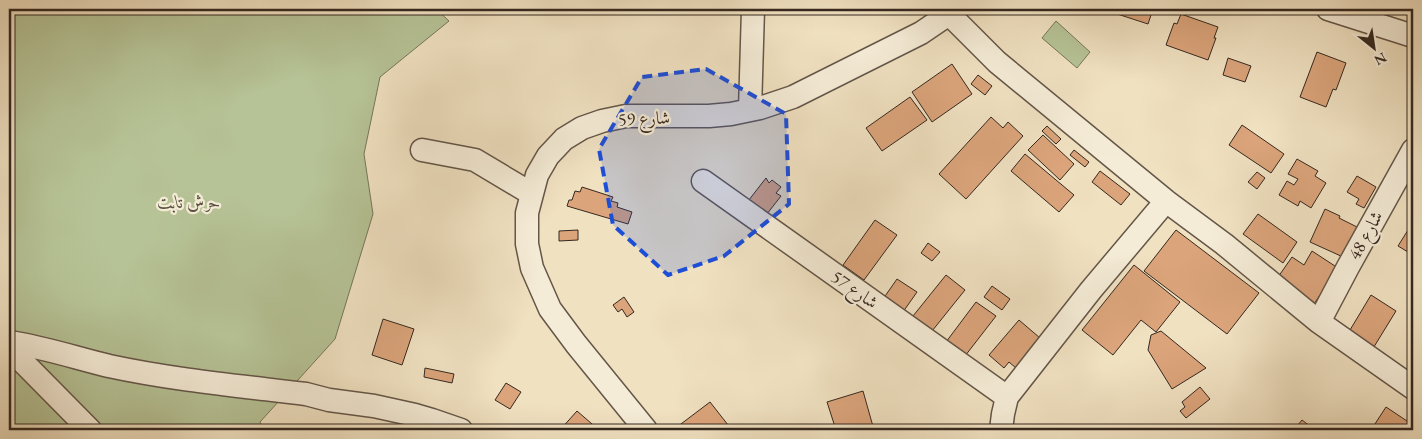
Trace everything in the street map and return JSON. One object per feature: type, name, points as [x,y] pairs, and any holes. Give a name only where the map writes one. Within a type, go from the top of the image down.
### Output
[{"type":"street","points":[[750,110],[753,9]]},
{"type":"street","points":[[1328,9],[1413,36]]},
{"type":"street","points":[[951,11],[997,62],[1166,201],[1224,244],[1319,322],[1413,388]]},
{"type":"street","name":"شارع 59","points":[[646,430],[550,309],[532,268],[527,244],[527,213],[537,175],[548,156],[564,139],[582,128],[602,121],[626,116],[709,116],[731,114],[760,108],[793,97],[921,33],[951,11]]},
{"type":"street","points":[[422,150],[475,160],[532,194]]},
{"type":"street","name":"شارع 48","points":[[1319,322],[1413,150]]},
{"type":"street","name":"شارع 57","points":[[703,181],[1007,397]]},
{"type":"street","points":[[1001,430],[1002,414],[1007,397],[1091,290],[1166,201]]},
{"type":"street","points":[[9,342],[67,354],[108,366],[160,375],[306,394],[328,400],[374,406],[432,420],[461,430]]},
{"type":"street","points":[[9,348],[90,430]]},
{"type":"highlighted area","points":[[706,69],[786,114],[789,204],[724,256],[668,275],[613,225],[599,149],[642,77]]},
{"type":"green space","name":"حرش تابت","points":[[9,9],[436,9],[449,21],[380,77],[364,154],[373,214],[335,339],[260,422],[264,430],[9,430]]},
{"type":"green space","points":[[1056,21],[1090,52],[1077,68],[1042,38]]},
{"type":"building","points":[[1105,9],[1153,9],[1148,24]]},
{"type":"building","points":[[1181,14],[1218,27],[1208,60],[1166,45],[1174,23],[1177,24]]},
{"type":"building","points":[[1317,52],[1346,63],[1336,90],[1333,89],[1326,107],[1300,97]]},
{"type":"building","points":[[1228,58],[1251,66],[1245,82],[1223,75]]},
{"type":"building","points":[[952,64],[972,94],[932,122],[912,92]]},
{"type":"building","points":[[978,75],[992,86],[985,95],[971,84]]},
{"type":"building","points":[[910,97],[927,120],[882,151],[866,128]]},
{"type":"building","points":[[991,117],[1003,128],[1008,122],[1023,136],[966,199],[939,174]]},
{"type":"building","points":[[1242,125],[1284,154],[1271,173],[1229,145]]},
{"type":"building","points":[[1047,126],[1061,139],[1056,144],[1042,131]]},
{"type":"building","points":[[1043,135],[1074,164],[1060,180],[1028,150]]},
{"type":"building","points":[[1074,150],[1089,162],[1085,167],[1070,155]]},
{"type":"building","points":[[1025,154],[1074,195],[1059,212],[1011,171]]},
{"type":"building","points":[[1297,159],[1318,171],[1315,176],[1326,183],[1311,208],[1300,201],[1298,206],[1279,195],[1287,181],[1294,185],[1298,179],[1288,174]]},
{"type":"building","points":[[1100,171],[1130,194],[1121,205],[1092,182]]},
{"type":"building","points":[[1257,172],[1265,178],[1257,189],[1248,182]]},
{"type":"building","points":[[1357,176],[1376,187],[1364,208],[1356,204],[1359,199],[1347,192]]},
{"type":"building","points":[[766,178],[769,183],[772,180],[781,187],[776,193],[781,196],[763,219],[745,205]]},
{"type":"building","points":[[582,187],[613,197],[611,201],[618,203],[617,207],[632,212],[628,224],[567,206],[569,200],[572,200],[575,191],[580,192]]},
{"type":"building","points":[[1325,209],[1357,227],[1343,257],[1310,242]]},
{"type":"building","points":[[1258,214],[1297,242],[1283,263],[1243,234]]},
{"type":"building","points":[[875,220],[897,235],[864,280],[843,265]]},
{"type":"building","points":[[1413,222],[1413,255],[1398,246]]},
{"type":"building","points":[[578,230],[578,240],[559,241],[559,231]]},
{"type":"building","points":[[1176,230],[1259,293],[1227,334],[1144,271]]},
{"type":"building","points":[[928,243],[940,252],[932,261],[921,253]]},
{"type":"building","points":[[1312,251],[1338,268],[1314,304],[1276,280],[1292,257],[1304,265]]},
{"type":"building","points":[[1134,265],[1180,302],[1156,332],[1141,320],[1113,355],[1082,330]]},
{"type":"building","points":[[946,275],[965,290],[928,336],[909,321]]},
{"type":"building","points":[[897,279],[917,292],[903,312],[883,299]]},
{"type":"building","points":[[992,286],[1010,299],[1002,310],[984,297]]},
{"type":"building","points":[[1371,295],[1396,311],[1372,350],[1347,335]]},
{"type":"building","points":[[624,297],[634,312],[627,317],[622,309],[618,312],[613,305]]},
{"type":"building","points":[[976,302],[996,316],[965,356],[946,342]]},
{"type":"building","points":[[383,319],[414,329],[402,365],[372,355]]},
{"type":"building","points":[[1019,320],[1040,338],[1016,368],[1009,362],[1004,368],[989,355]]},
{"type":"building","points":[[1161,331],[1206,368],[1172,389],[1148,350],[1151,335]]},
{"type":"building","points":[[425,368],[454,374],[452,383],[424,377]]},
{"type":"building","points":[[506,383],[521,392],[510,409],[495,400]]},
{"type":"building","points":[[1200,387],[1210,399],[1186,418],[1180,411],[1185,407],[1182,402]]},
{"type":"building","points":[[863,391],[874,430],[836,430],[827,402]]},
{"type":"building","points":[[710,402],[732,430],[673,430]]},
{"type":"building","points":[[1386,407],[1413,425],[1413,430],[1371,430]]},
{"type":"building","points":[[577,411],[599,430],[560,430]]},
{"type":"building","points":[[1302,420],[1315,430],[1294,430]]}]
